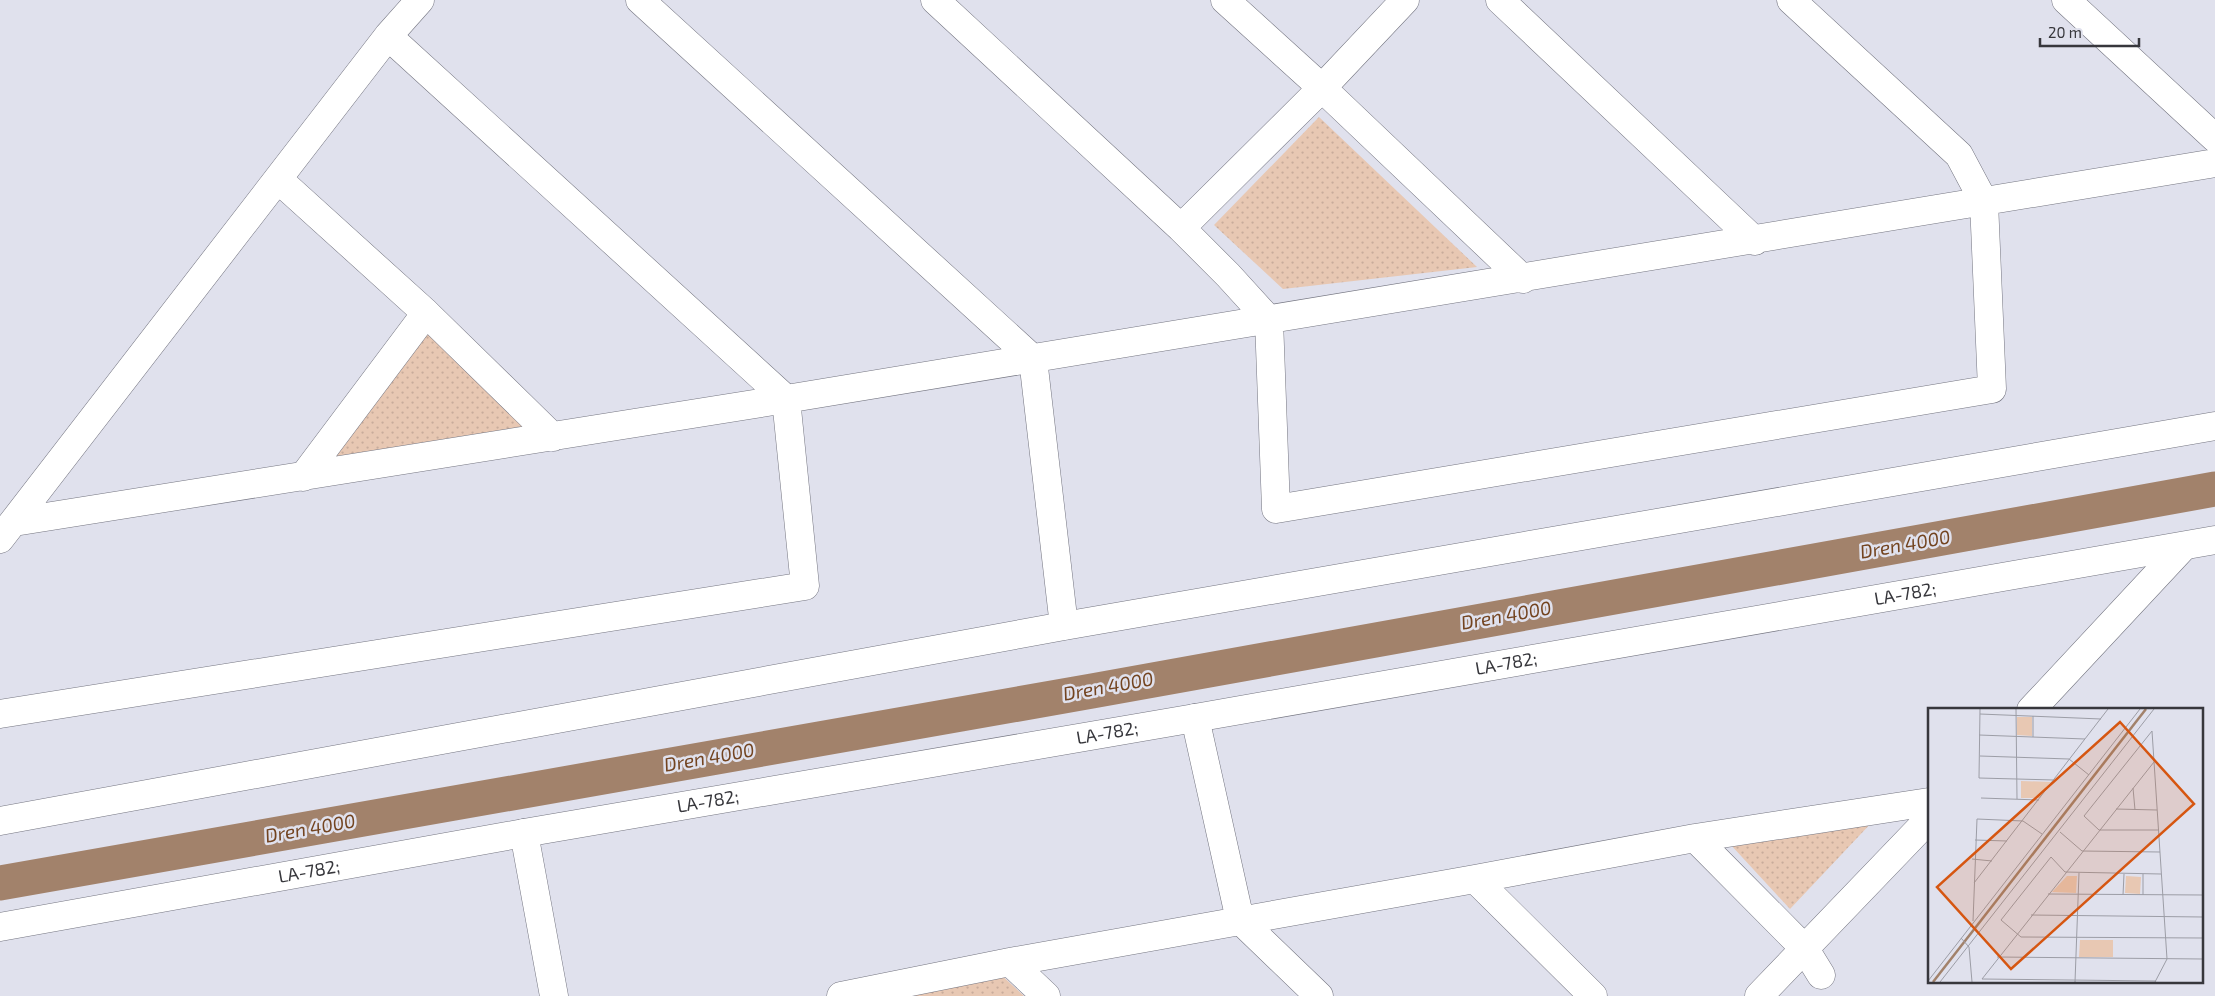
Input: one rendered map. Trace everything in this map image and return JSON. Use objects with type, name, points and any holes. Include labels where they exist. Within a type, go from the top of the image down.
[{"type":"street","points":[[7,530],[279,180],[388,36],[420,0]]},
{"type":"street","points":[[640,0],[1033,359],[1064,626]]},
{"type":"street","points":[[935,0],[1181,228],[1269,320],[1276,509],[1992,389],[1984,202],[1959,155],[1791,0]]},
{"type":"street","points":[[1225,0],[1322,88],[1523,279]]},
{"type":"street","points":[[1181,228],[1322,88],[1405,0]]},
{"type":"street","points":[[1500,0],[1755,241]]},
{"type":"street","points":[[2066,0],[2215,138]]},
{"type":"street","points":[[0,714],[806,586],[786,399],[388,36]]},
{"type":"street","points":[[7,530],[304,477],[1755,241],[2215,163]]},
{"type":"street","points":[[279,180],[426,313],[553,437]]},
{"type":"street","points":[[304,477],[426,313]]},
{"type":"street","points":[[0,821],[1064,626],[2215,426]]},
{"type":"street","name":"LA-782;","points":[[0,928],[524,832],[1195,718],[2215,540]]},
{"type":"street","points":[[2033,708],[2183,547]]},
{"type":"street","points":[[1195,718],[1240,920],[1319,996]]},
{"type":"street","points":[[840,996],[1010,962],[1475,880],[1695,838],[1928,802]]},
{"type":"street","points":[[1759,996],[1928,820]]},
{"type":"street","points":[[524,832],[554,996]]},
{"type":"street","points":[[1695,838],[1804,949],[1821,975]]},
{"type":"street","points":[[1475,880],[1593,996]]},
{"type":"street","points":[[1010,962],[1046,996]]},
{"type":"shaded area","points":[[1319,117],[1477,267],[1283,289],[1214,225]]},
{"type":"shaded area","points":[[427,328],[529,427],[334,459]]},
{"type":"shaded area","points":[[1875,819],[1790,909],[1730,844]]},
{"type":"shaded area","points":[[996,970],[1024,996],[888,996]]},
{"type":"waterway","name":"Dren 4000","points":[[0,883],[1092,691],[2215,489]]}]
